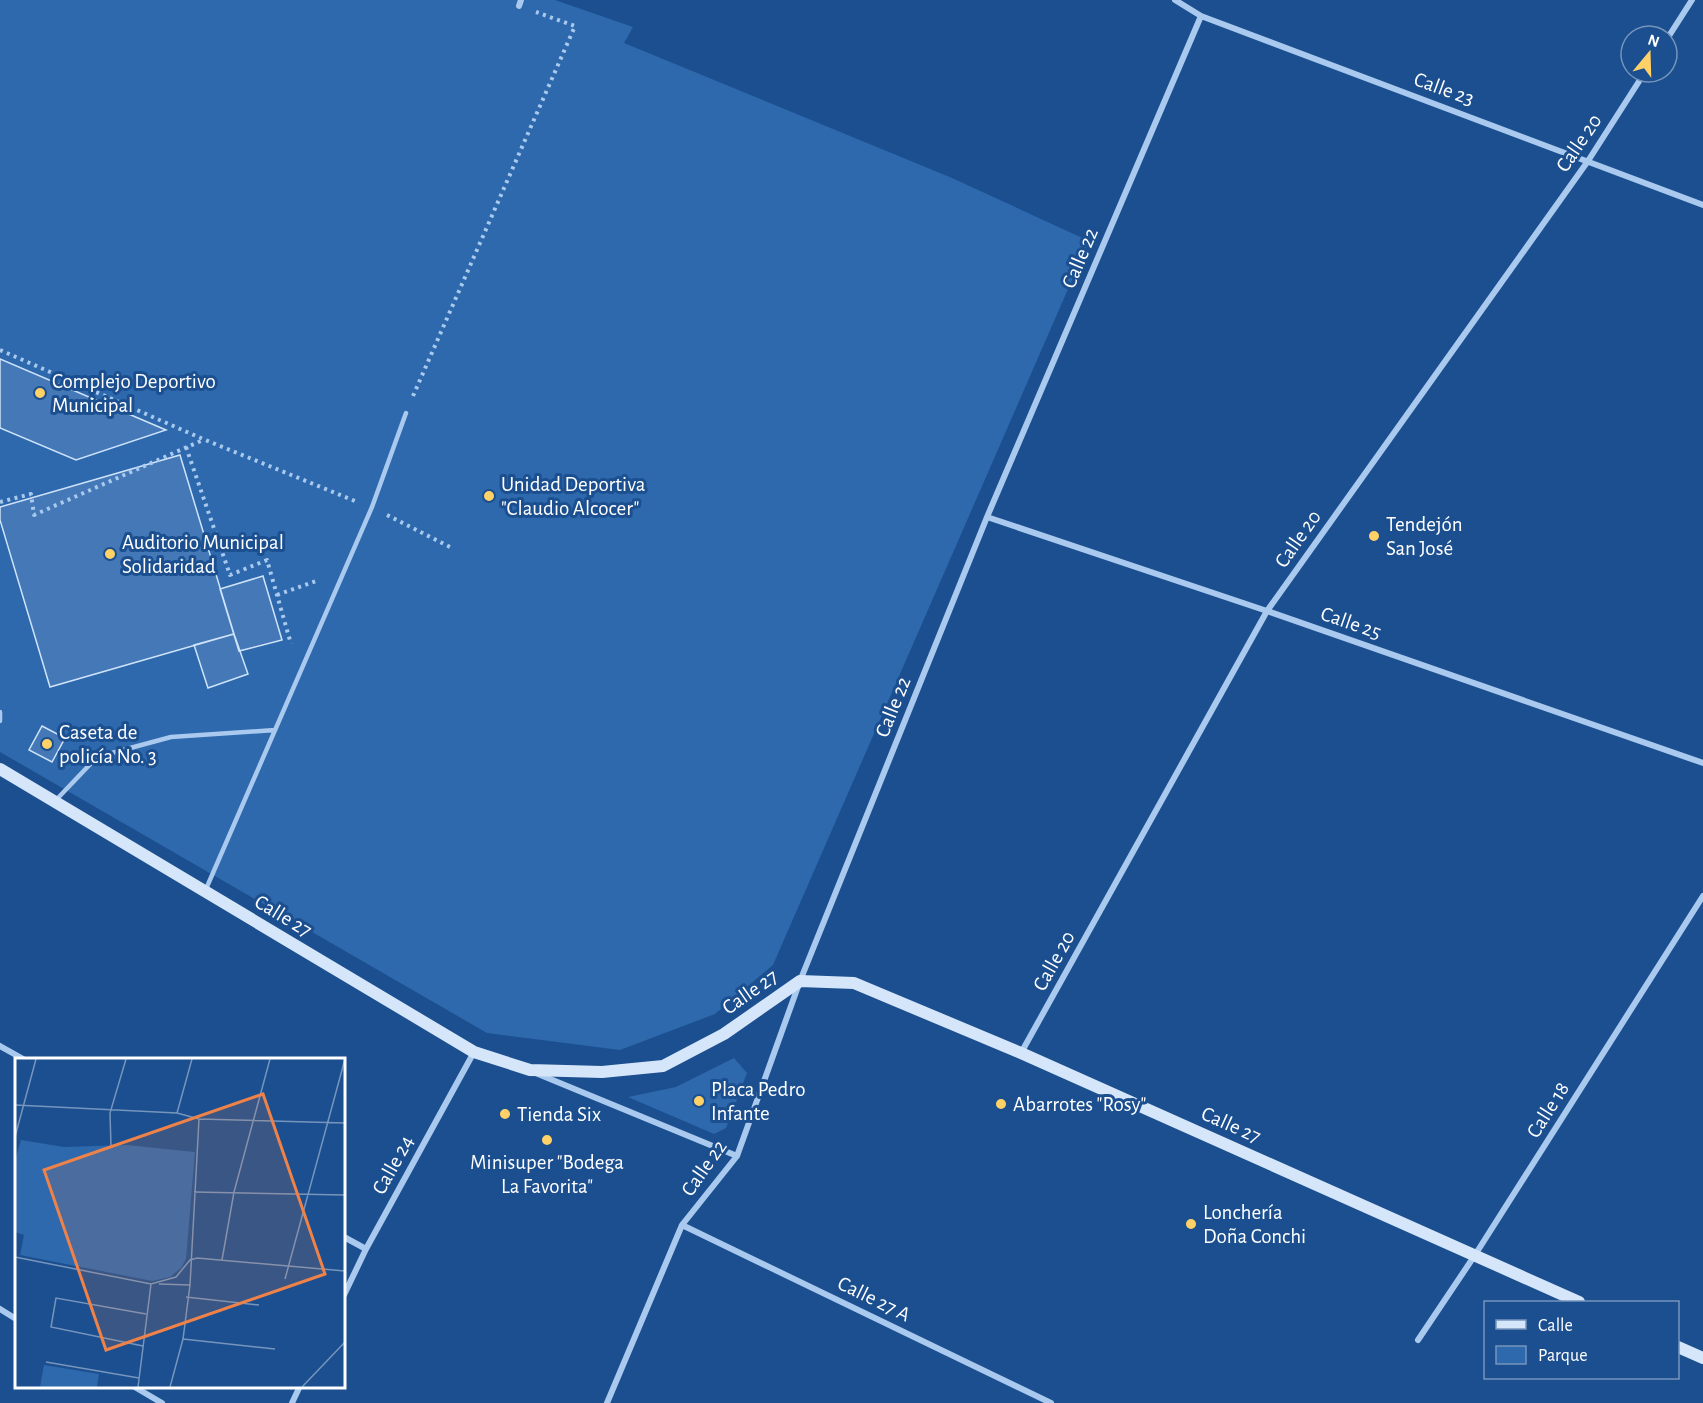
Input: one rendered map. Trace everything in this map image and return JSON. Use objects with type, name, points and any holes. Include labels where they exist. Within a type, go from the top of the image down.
[{"type":"main road","name":"Calle 27","points":[[0,769],[474,1052],[530,1070],[602,1072],[663,1066],[724,1034],[800,981],[854,983],[1021,1053],[1577,1301]]},
{"type":"main road","points":[[1679,1348],[1703,1358]]},
{"type":"street","name":"Calle 23","points":[[1175,0],[1201,16],[1703,205]]},
{"type":"street","points":[[1677,24],[1692,0]]},
{"type":"street","name":"Calle 22","points":[[608,1403],[682,1225],[737,1156],[800,981],[987,517],[1201,16]]},
{"type":"street","name":"Calle 20","points":[[1021,1053],[1267,611],[1588,161],[1637,84]]},
{"type":"street","name":"Calle 25","points":[[987,517],[1267,611],[1703,763]]},
{"type":"street","name":"Calle 18","points":[[1418,1340],[1475,1255],[1703,896]]},
{"type":"street","points":[[0,1046],[23,1058]]},
{"type":"street","name":"Calle 24","points":[[345,1293],[366,1249],[474,1052]]},
{"type":"street","points":[[530,1070],[737,1156]]},
{"type":"street","name":"Calle 27 A","points":[[682,1225],[1051,1403]]},
{"type":"street","points":[[345,1237],[366,1249]]},
{"type":"street","points":[[0,1309],[15,1318]]},
{"type":"street","points":[[136,1388],[162,1403]]},
{"type":"street","points":[[292,1403],[299,1388]]},
{"type":"lane","points":[[205,891],[372,507],[406,413]]},
{"type":"lane","points":[[0,712],[0,721]]},
{"type":"lane","points":[[55,801],[97,757],[171,738],[275,730]]},
{"type":"path","points":[[406,413],[575,26],[520,3]]},
{"type":"path","points":[[0,350],[203,440],[372,507],[450,547]]},
{"type":"path","points":[[0,502],[31,494],[34,515],[203,440]]},
{"type":"path","points":[[186,447],[230,575],[267,560],[300,672]]},
{"type":"path","points":[[277,595],[344,572]]},
{"type":"green space","name":"Unidad Deportiva \"Claudio Alcocer\"","points":[[0,0],[555,0],[633,27],[624,43],[952,178],[1089,241],[773,965],[715,1014],[620,1050],[487,1033],[0,752]]},
{"type":"green space","points":[[734,1058],[747,1073],[726,1128],[714,1134],[628,1097],[676,1087]]},
{"type":"building","name":"Complejo Deportivo Municipal","points":[[0,359],[166,430],[76,460],[0,428]]},
{"type":"building","name":"Auditorio Municipal Solidaridad","points":[[180,455],[234,634],[50,687],[0,520],[0,507]]},
{"type":"building","points":[[263,576],[282,640],[239,651],[220,589]]},
{"type":"building","points":[[234,634],[248,674],[208,688],[194,645]]},
{"type":"building","name":"Caseta de policía No. 3","points":[[42,726],[65,738],[52,762],[29,750]]},
{"type":"place","name":"Complejo Deportivo Municipal","points":[[40,393]]},
{"type":"place","name":"Unidad Deportiva \"Claudio Alcocer\"","points":[[489,496]]},
{"type":"place","name":"Tendejón San José","points":[[1374,536]]},
{"type":"place","name":"Auditorio Municipal Solidaridad","points":[[110,554]]},
{"type":"place","name":"Caseta de policía No. 3","points":[[47,744]]},
{"type":"place","name":"Placa Pedro Infante","points":[[699,1101]]},
{"type":"place","name":"Abarrotes \"Rosy\"","points":[[1001,1104]]},
{"type":"place","name":"Tienda Six","points":[[505,1114]]},
{"type":"place","name":"Minisuper \"Bodega La Favorita\"","points":[[547,1140]]},
{"type":"place","name":"Lonchería Doña Conchi","points":[[1191,1224]]}]
